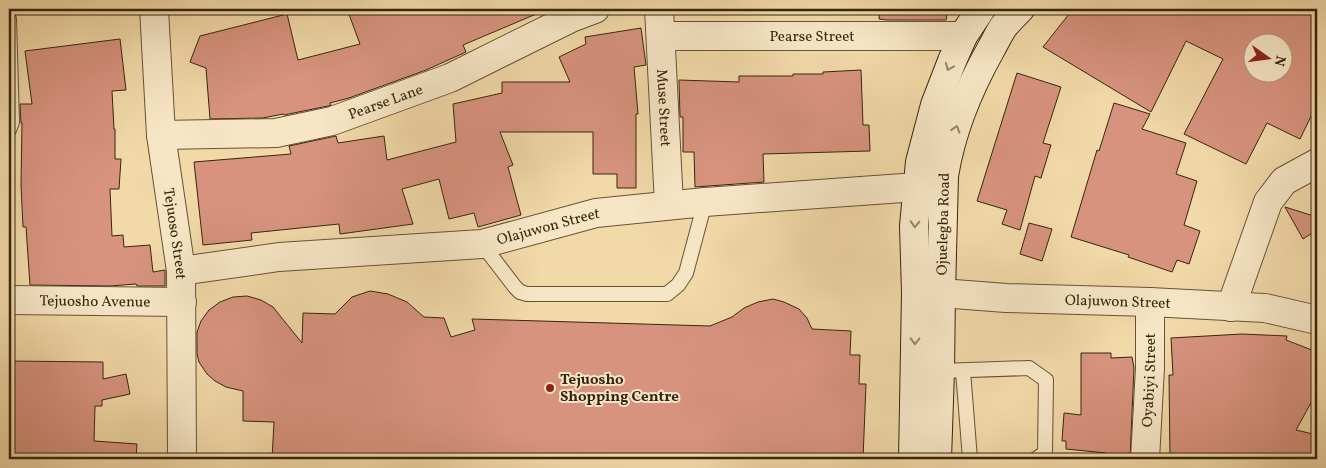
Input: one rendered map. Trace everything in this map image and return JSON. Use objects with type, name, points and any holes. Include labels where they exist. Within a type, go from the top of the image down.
[{"type":"street","name":"Tejuoso Street","points":[[154,9],[161,135],[181,271],[182,459]]},
{"type":"street","name":"Pearse Lane","points":[[161,135],[276,133],[332,121],[450,78],[571,18],[595,9]]},
{"type":"street","name":"Muse Street","points":[[659,9],[669,206]]},
{"type":"street","name":"Ojuelegba Road","points":[[922,451],[952,371],[928,293],[914,226],[920,162],[934,105],[963,36],[981,9]]},
{"type":"street","name":"Ojuelegba Road","points":[[922,451],[928,293],[946,166],[971,86],[1004,26],[1020,9]]},
{"type":"street","name":"Pearse Street","points":[[661,36],[963,36]]},
{"type":"street","points":[[1231,307],[1268,202],[1284,181],[1317,163]]},
{"type":"street","name":"Olajuwon Street","points":[[181,271],[279,257],[482,244],[596,213],[705,202],[917,187]]},
{"type":"street","name":"Olajuwon Street","points":[[928,293],[1006,298],[1150,302],[1265,308],[1317,320]]},
{"type":"street","name":"Tejuosho Avenue","points":[[9,300],[182,302]]},
{"type":"street","name":"Oyabiyi Street","points":[[1145,459],[1150,368],[1150,302]]},
{"type":"street","points":[[922,451],[944,452],[945,459]]},
{"type":"lane","points":[[9,19],[12,122],[9,130]]},
{"type":"lane","points":[[482,244],[515,287],[520,292],[527,294],[667,294],[678,285],[686,273],[705,202]]},
{"type":"lane","points":[[970,459],[952,371],[1029,368],[1046,380],[1046,453],[1036,459]]},
{"type":"building","points":[[347,9],[548,9],[463,45],[466,52],[426,70],[330,103],[331,105],[328,106],[263,118],[210,119],[206,68],[190,62],[200,36],[287,14],[298,60],[360,44]]},
{"type":"building","points":[[880,9],[948,9],[946,20],[887,20],[879,19]]},
{"type":"building","points":[[1073,9],[1317,9],[1317,104],[1300,139],[1267,123],[1246,164],[1184,134],[1223,59],[1186,41],[1151,112],[1043,47]]},
{"type":"building","points":[[641,28],[646,65],[634,67],[638,114],[636,114],[636,188],[617,188],[617,174],[593,174],[593,132],[500,132],[513,165],[508,167],[521,215],[478,227],[474,213],[449,219],[439,179],[402,189],[413,224],[340,234],[339,224],[251,233],[252,240],[203,245],[194,162],[291,154],[289,146],[336,136],[338,143],[384,136],[387,160],[456,142],[453,104],[502,93],[502,82],[570,82],[559,57],[586,44],[585,37]]},
{"type":"building","points":[[120,39],[126,90],[112,91],[115,159],[121,159],[119,189],[110,189],[112,236],[123,235],[124,247],[150,245],[153,272],[165,270],[165,286],[137,286],[136,284],[110,286],[30,285],[26,227],[23,227],[21,185],[22,123],[20,104],[32,104],[25,51]]},
{"type":"building","points":[[861,70],[863,125],[869,125],[870,151],[763,154],[764,182],[695,187],[694,152],[683,152],[683,117],[680,117],[679,80],[739,82],[739,76],[793,76],[793,74],[823,74],[823,72]]},
{"type":"building","points":[[1017,73],[1061,87],[1043,143],[1051,145],[1041,178],[1035,176],[1020,230],[1002,224],[1007,210],[977,201]]},
{"type":"building","points":[[1114,103],[1150,114],[1142,129],[1186,143],[1176,174],[1197,181],[1184,225],[1200,231],[1189,264],[1177,260],[1172,272],[1128,257],[1129,255],[1071,237],[1097,150],[1099,151]]},
{"type":"building","points":[[1285,207],[1317,217],[1317,230],[1303,239]]},
{"type":"building","points":[[1029,223],[1052,229],[1042,261],[1020,254]]},
{"type":"building","name":"Tejuosho Shopping Centre","points":[[370,291],[388,294],[407,302],[424,317],[444,318],[451,337],[475,330],[472,319],[710,326],[732,317],[744,308],[758,302],[773,299],[784,302],[799,309],[807,318],[812,329],[851,331],[850,355],[860,355],[859,384],[866,384],[863,459],[272,459],[274,422],[243,421],[243,391],[226,387],[215,381],[207,374],[199,362],[197,332],[201,321],[209,310],[220,302],[233,297],[247,296],[261,300],[273,307],[302,343],[303,313],[335,314],[352,297]]},
{"type":"building","points":[[1242,334],[1287,336],[1286,340],[1317,352],[1317,392],[1296,430],[1317,435],[1317,459],[1238,458],[1238,456],[1170,457],[1169,375],[1173,375],[1171,338]]},
{"type":"building","points":[[1081,353],[1111,353],[1111,358],[1132,357],[1134,368],[1130,459],[1106,459],[1106,453],[1066,449],[1066,441],[1062,441],[1064,413],[1081,415]]},
{"type":"building","points":[[9,361],[103,362],[103,379],[126,374],[130,394],[102,400],[102,406],[95,406],[94,441],[137,444],[136,459],[9,459]]},
{"type":"place","name":"Tejuosho Shopping Centre","points":[[550,388]]}]
